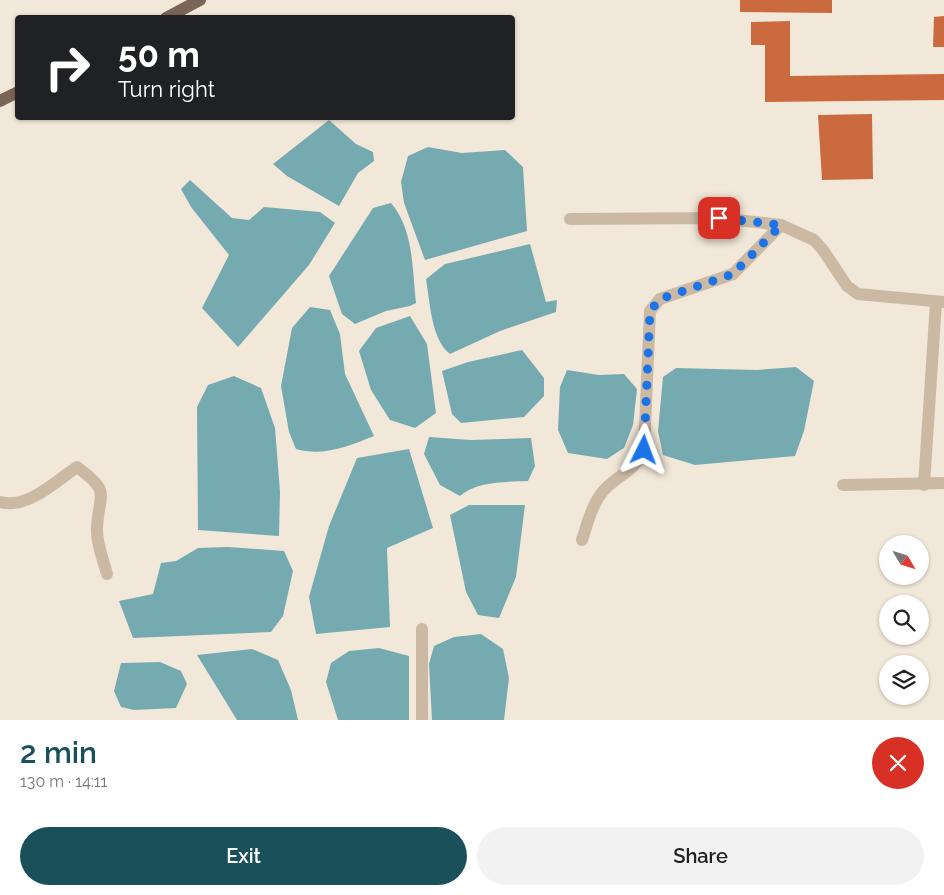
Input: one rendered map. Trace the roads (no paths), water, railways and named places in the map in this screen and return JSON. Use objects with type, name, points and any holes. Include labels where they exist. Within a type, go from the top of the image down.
[{"type":"main road","points":[[172,15],[200,0]]},
{"type":"main road","points":[[0,101],[15,94]]},
{"type":"street","points":[[570,220],[719,218],[781,225],[814,240],[824,250],[847,286],[858,294],[940,302],[924,484]]},
{"type":"street","points":[[582,540],[595,503],[606,488],[638,464],[644,450],[650,311],[654,304],[660,299],[733,274],[781,225]]},
{"type":"street","points":[[0,502],[14,503],[28,500],[77,468],[98,484],[103,494],[97,536],[106,574]]},
{"type":"street","points":[[843,485],[944,483]]},
{"type":"street","points":[[422,629],[422,720]]},
{"type":"water","points":[[329,120],[356,144],[373,152],[374,161],[358,173],[339,206],[287,176],[273,164]]},
{"type":"water","points":[[428,147],[462,153],[505,150],[523,167],[527,231],[425,260],[404,203],[401,182],[408,156]]},
{"type":"water","points":[[190,180],[232,218],[249,220],[264,207],[320,212],[335,223],[309,265],[238,347],[202,308],[229,255],[191,207],[181,189]]},
{"type":"water","points":[[391,203],[399,214],[408,237],[416,303],[386,311],[355,324],[342,314],[329,276],[373,208]]},
{"type":"water","points":[[530,244],[546,302],[557,300],[556,312],[500,331],[450,354],[435,330],[426,279],[445,264]]},
{"type":"water","points":[[310,307],[330,310],[340,334],[345,374],[374,436],[345,447],[316,452],[296,449],[289,432],[281,386],[292,328]]},
{"type":"water","points":[[410,316],[427,344],[436,413],[415,428],[390,420],[371,390],[359,351],[376,328]]},
{"type":"water","points":[[522,350],[544,378],[544,396],[524,417],[461,423],[452,414],[442,371],[468,362]]},
{"type":"water","points":[[796,367],[814,381],[804,431],[795,456],[695,465],[663,455],[658,431],[663,377],[676,368],[757,370]]},
{"type":"water","points":[[567,370],[599,375],[624,374],[637,389],[633,425],[624,448],[607,459],[568,453],[558,430],[560,387]]},
{"type":"water","points":[[234,376],[261,388],[275,428],[280,492],[279,536],[198,530],[197,407],[208,385]]},
{"type":"water","points":[[429,437],[471,440],[531,438],[535,466],[528,481],[483,485],[475,487],[460,496],[440,485],[424,454]]},
{"type":"water","points":[[409,449],[433,528],[387,548],[390,627],[316,634],[309,597],[329,526],[357,458]]},
{"type":"water","points":[[469,505],[525,505],[516,577],[499,618],[478,615],[466,592],[450,515]]},
{"type":"water","points":[[228,547],[284,551],[293,571],[283,616],[271,632],[133,638],[119,601],[153,594],[161,563],[176,561],[198,548]]},
{"type":"water","points":[[481,634],[503,649],[509,678],[504,720],[432,720],[429,664],[434,646],[454,637]]},
{"type":"water","points":[[379,648],[409,656],[409,720],[338,720],[326,682],[331,663],[349,651]]},
{"type":"water","points":[[252,649],[278,660],[291,690],[298,720],[237,720],[197,655]]},
{"type":"water","points":[[160,662],[181,671],[187,684],[176,708],[134,710],[121,707],[114,691],[121,663]]}]
